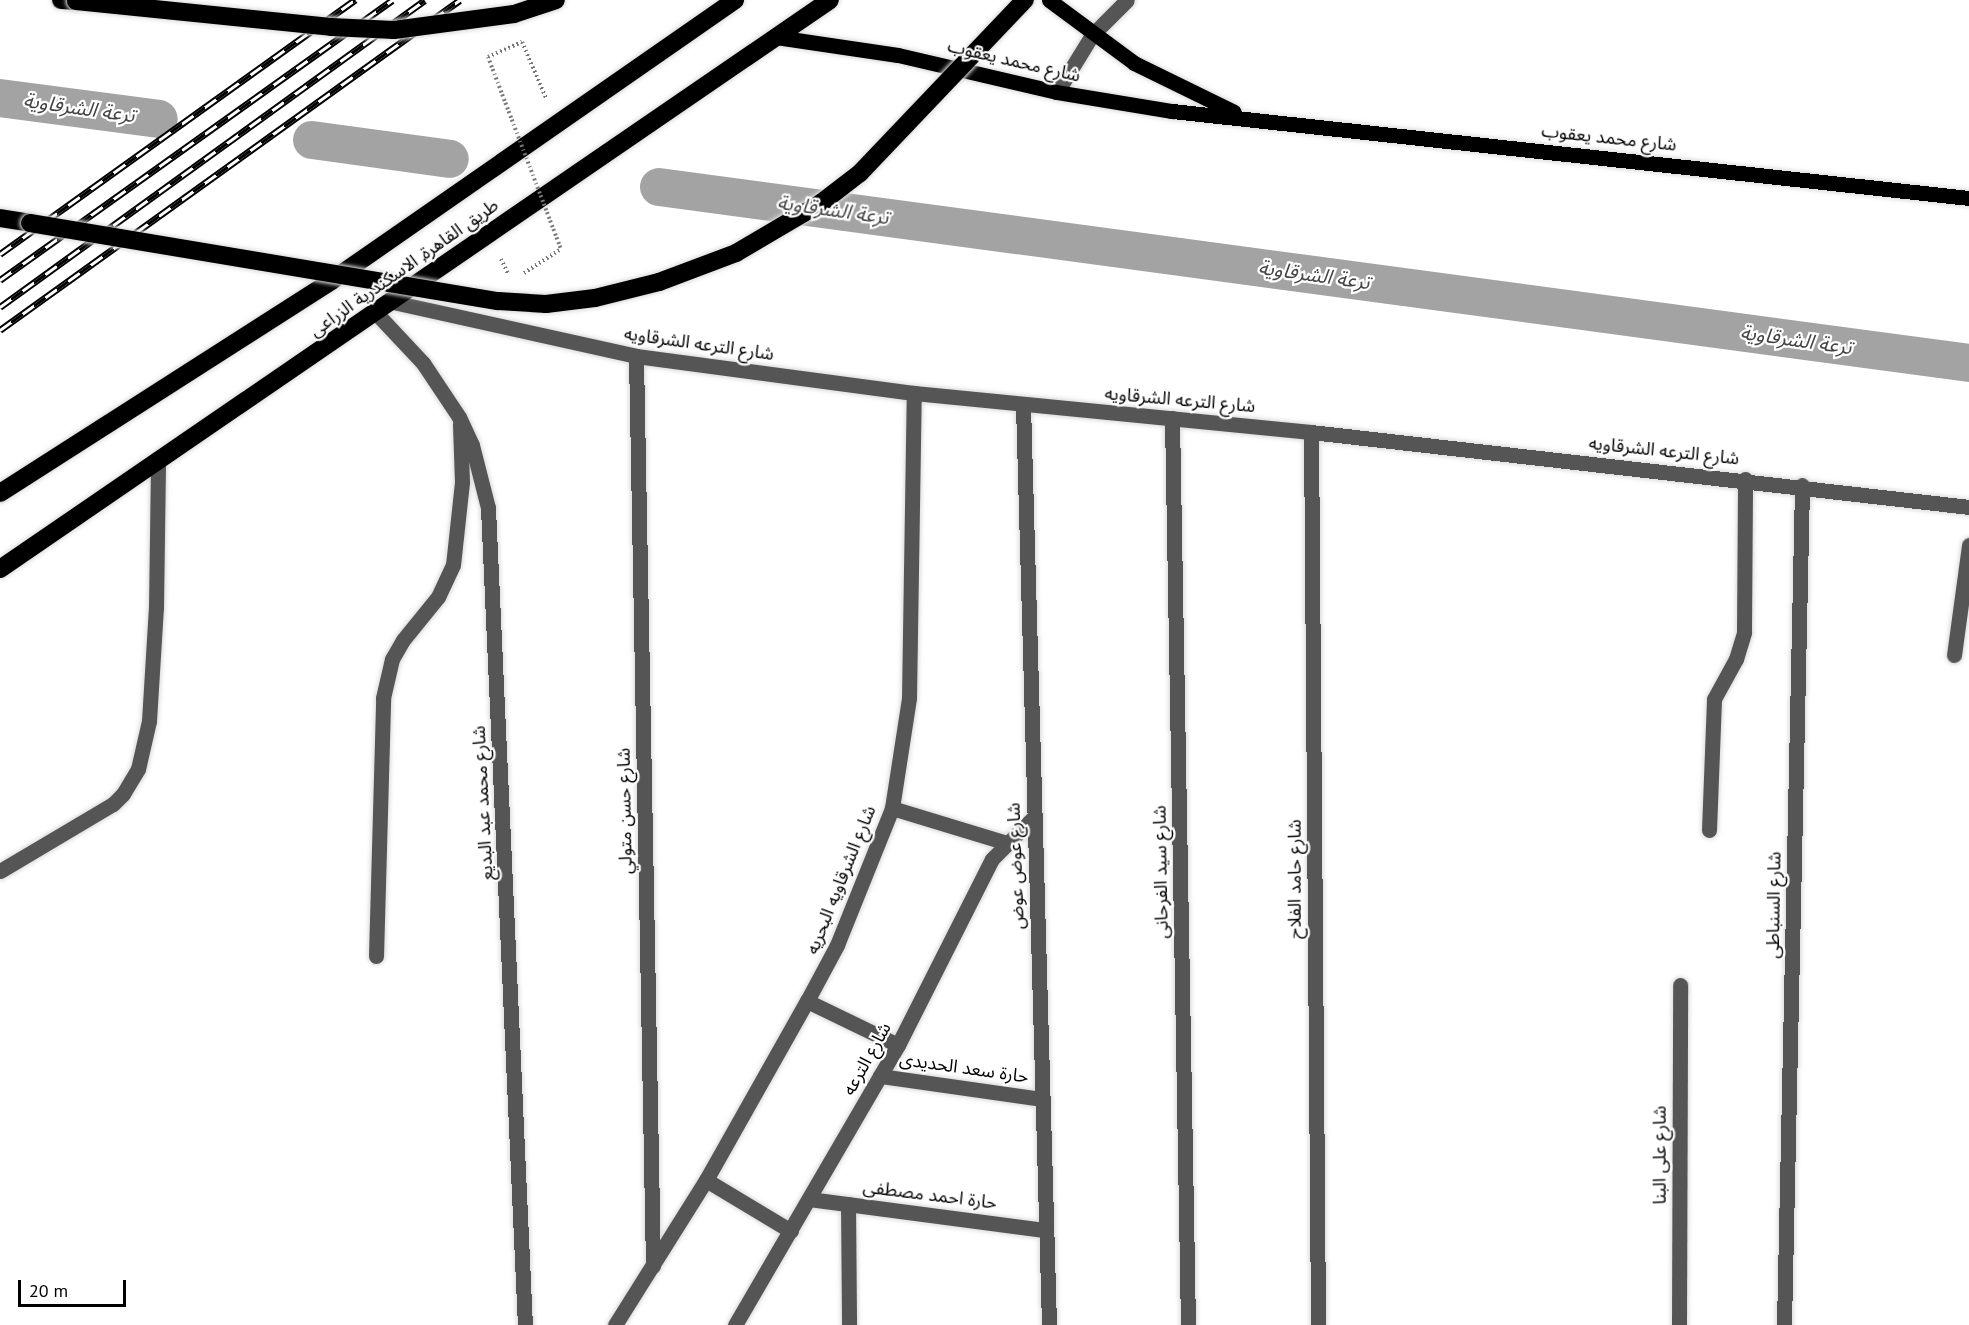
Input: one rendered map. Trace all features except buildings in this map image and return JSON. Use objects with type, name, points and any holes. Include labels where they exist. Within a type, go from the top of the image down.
[{"type":"highway","points":[[60,0],[331,27],[394,30],[514,14],[556,0]]},
{"type":"highway","name":"طريق القاهرة, الاسكندرية الزراعى","points":[[0,493],[331,281],[735,0]]},
{"type":"highway","name":"طريق القاهرة, الاسكندرية الزراعى","points":[[0,569],[377,314],[830,0]]},
{"type":"highway","points":[[0,218],[498,301],[546,304],[595,298],[659,282],[736,253],[821,203],[860,173],[1025,0]]},
{"type":"main road","name":"شارع محمد يعقوب","points":[[1049,0],[1092,35],[1179,87],[1245,117]]},
{"type":"main road","name":"شارع محمد يعقوب","points":[[776,37],[898,55],[1057,92],[1172,111],[1245,117],[1969,198]]},
{"type":"street","points":[[1057,92],[1092,35],[1127,0]]},
{"type":"street","name":"شارع الترعه الشرقاويه","points":[[393,302],[636,356],[914,393],[1311,432],[1745,479],[1969,507]]},
{"type":"street","name":"شارع محمد عبد البديع","points":[[377,314],[423,363],[459,417],[472,445],[488,508],[525,1325]]},
{"type":"street","name":"شارع حسن متولي","points":[[636,356],[654,1266]]},
{"type":"street","name":"شارع الشرقاويه البحريه","points":[[615,1325],[706,1180],[807,1001],[837,945],[892,808],[909,698],[914,393]]},
{"type":"street","name":"شارع عوض عوض","points":[[1023,405],[1049,1325]]},
{"type":"street","points":[[376,956],[383,698],[392,659],[403,640],[438,597],[453,565],[462,482],[459,417]]},
{"type":"street","name":"شارع سيد الفرحانى","points":[[1172,418],[1188,1325]]},
{"type":"street","name":"شارع حامد الفلاح","points":[[1311,432],[1318,1325]]},
{"type":"street","points":[[0,871],[113,804],[123,794],[138,769],[149,710],[156,608],[158,462]]},
{"type":"street","points":[[1709,830],[1714,699],[1736,659],[1743,632],[1745,479]]},
{"type":"street","name":"شارع السنباطى","points":[[1784,1325],[1802,486]]},
{"type":"street","points":[[1954,655],[1969,545]]},
{"type":"street","points":[[892,808],[1007,843]]},
{"type":"street","name":"شارع الترعه","points":[[735,1325],[898,1045],[983,876],[1007,843],[1034,817]]},
{"type":"street","name":"شارع على البنا","points":[[1679,1325],[1680,985]]},
{"type":"street","points":[[807,1001],[898,1045]]},
{"type":"street","name":"حارة سعد الحديدى","points":[[880,1076],[1042,1099]]},
{"type":"street","points":[[706,1180],[791,1231]]},
{"type":"street","name":"حارة احمد مصطفى","points":[[809,1199],[1046,1230]]},
{"type":"street","points":[[848,1204],[849,1325]]},
{"type":"path","points":[[522,275],[561,249],[488,57],[522,42],[558,123]]},
{"type":"waterway","name":"ترعة الشرقاوية","points":[[0,98],[159,119]]},
{"type":"waterway","name":"ترعة الشرقاوية","points":[[312,140],[450,159]]},
{"type":"waterway","name":"ترعة الشرقاوية","points":[[659,187],[1969,363]]},
{"type":"railway","points":[[0,254],[355,0]]},
{"type":"railway","points":[[0,280],[392,0]]},
{"type":"railway","points":[[0,307],[425,0]]},
{"type":"railway","points":[[0,330],[460,0]]}]
